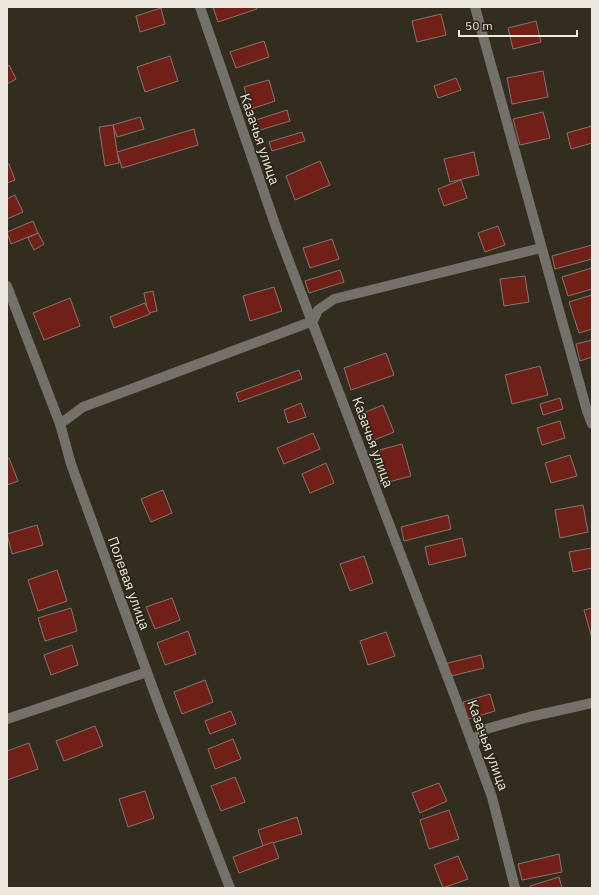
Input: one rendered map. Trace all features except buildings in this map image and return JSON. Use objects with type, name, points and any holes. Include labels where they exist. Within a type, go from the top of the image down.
[{"type":"street","name":"Казачья улица","points":[[200,7],[277,230],[492,797],[515,888]]},
{"type":"street","points":[[475,7],[541,248],[592,424]]},
{"type":"street","points":[[60,424],[83,407],[312,321],[318,310],[334,300],[541,248]]},
{"type":"street","name":"Полевая улица","points":[[7,286],[60,424],[71,464],[147,672],[230,888]]},
{"type":"street","points":[[7,718],[147,672]]},
{"type":"street","points":[[473,746],[478,736],[486,729],[536,715],[592,703]]}]
